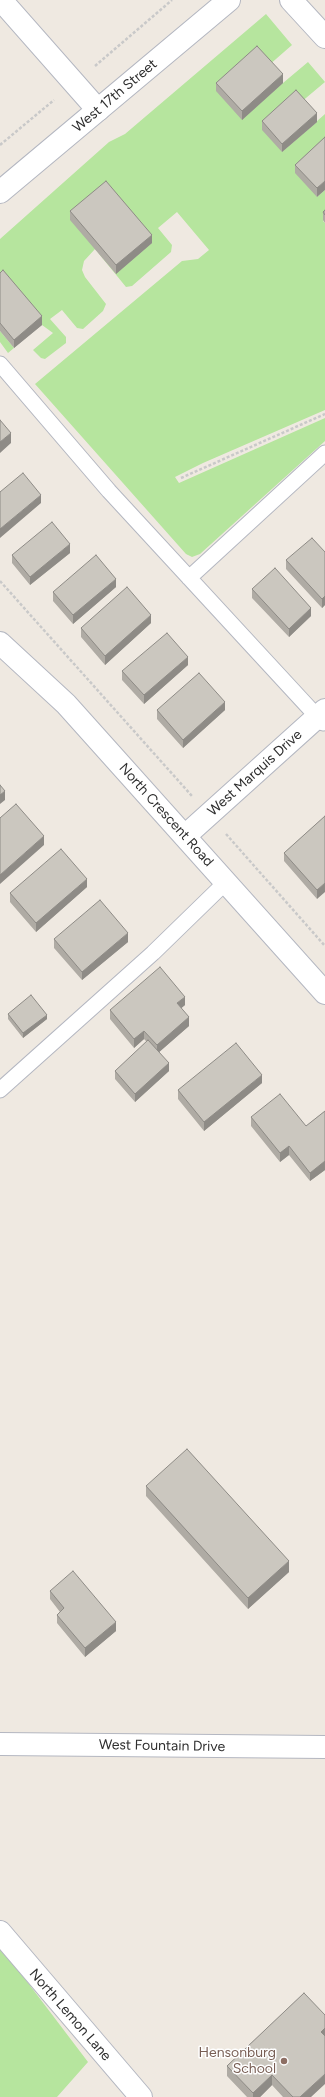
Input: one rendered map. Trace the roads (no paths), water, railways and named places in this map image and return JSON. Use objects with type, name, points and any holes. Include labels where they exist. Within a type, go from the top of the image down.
[{"type":"street","points":[[1,0],[98,110]]},
{"type":"street","name":"West 17th Street","points":[[0,192],[229,0]]},
{"type":"street","points":[[292,0],[325,37]]},
{"type":"street","name":"North Crescent Road","points":[[0,643],[66,704],[186,836],[325,993]]},
{"type":"street","name":"West Marquis Drive","points":[[186,836],[323,717]]},
{"type":"street","name":"West Fountain Drive","points":[[0,1744],[325,1747]]},
{"type":"street","name":"North Lemon Lane","points":[[0,1932],[141,2097]]},
{"type":"lane","points":[[0,364],[109,491],[188,578],[323,717]]},
{"type":"lane","points":[[188,578],[325,453]]},
{"type":"lane","points":[[0,1090],[153,953],[226,882]]},
{"type":"place","name":"Hensonburg School","points":[[284,2061]]}]
